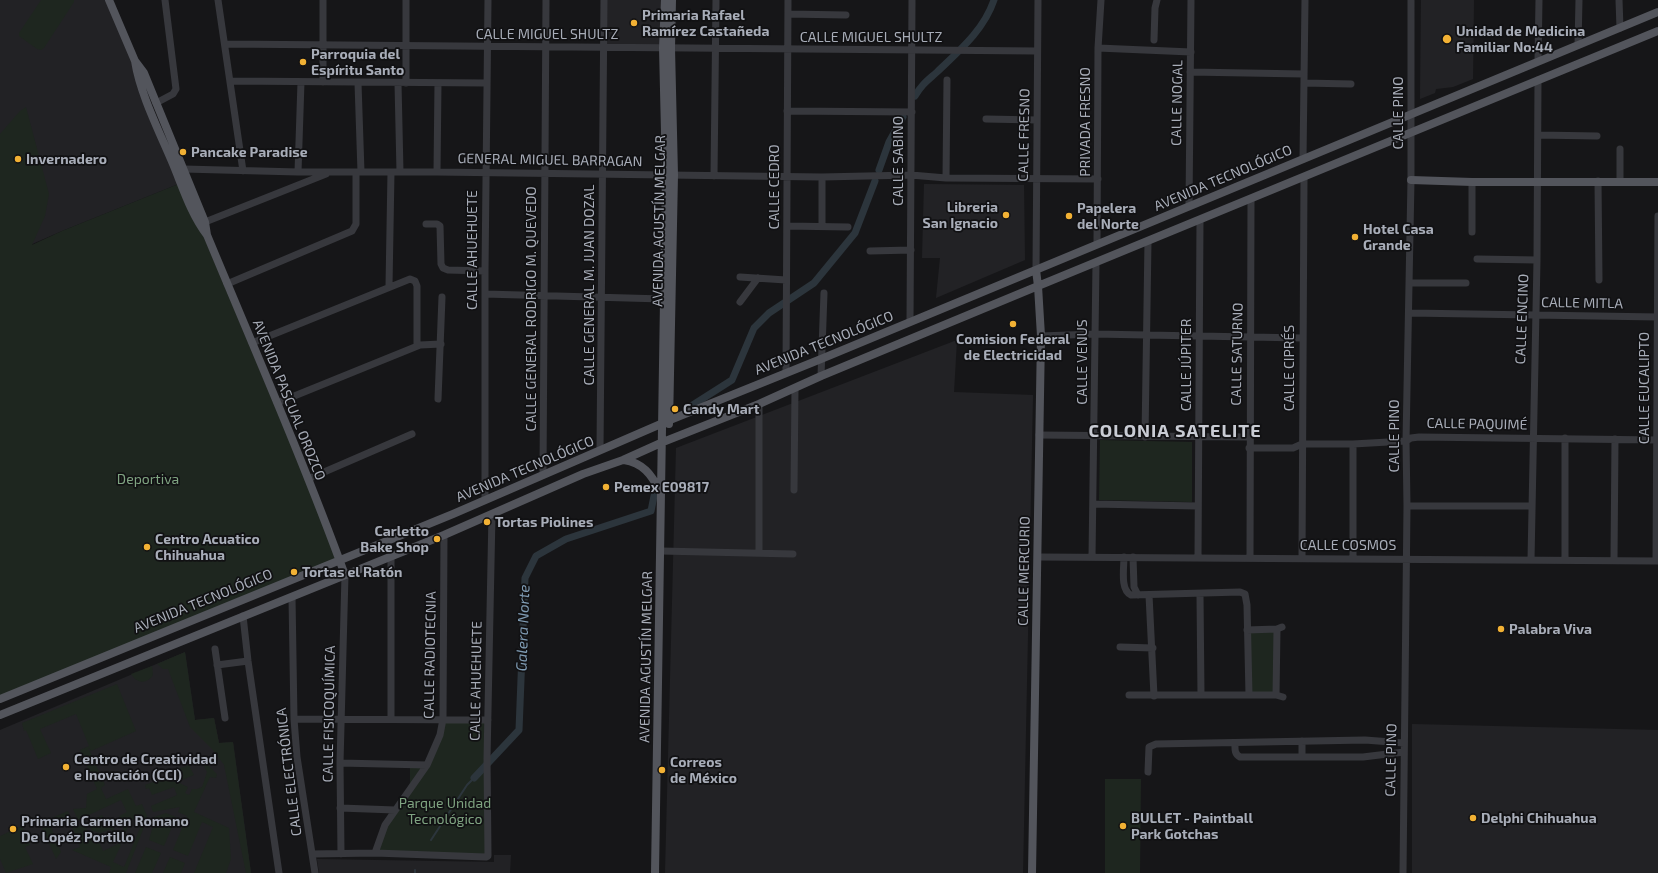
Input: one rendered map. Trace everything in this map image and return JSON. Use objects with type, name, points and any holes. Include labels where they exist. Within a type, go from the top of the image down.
[{"type":"main road","name":"AVENIDA PASCUAL OROZCO","points":[[110,0],[135,61],[137,75],[148,103],[207,235],[308,479],[345,575]]},
{"type":"main road","name":"AVENIDA AGUSTÍN MELGAR","points":[[655,873],[661,551],[660,492],[663,442],[670,404],[670,175],[665,0]]},
{"type":"main road","name":"AVENIDA AGUSTÍN MELGAR","points":[[667,48],[672,0]]},
{"type":"main road","name":"AVENIDA TECNOLÓGICO","points":[[0,699],[484,500],[666,422],[786,374],[1658,12]]},
{"type":"main road","name":"AVENIDA TECNOLÓGICO","points":[[0,715],[391,557],[583,474],[623,460],[663,442],[759,404],[821,376],[1658,31]]},
{"type":"main road","name":"AVENIDA PASCUAL OROZCO","points":[[135,61],[144,73],[184,170],[202,224]]},
{"type":"main road","name":"AVENIDA AGUSTÍN MELGAR","points":[[666,422],[663,298],[670,175]]},
{"type":"main road","points":[[1411,180],[1472,182],[1658,182]]},
{"type":"main road","name":"CALLE MERCURIO","points":[[1032,873],[1041,336],[1036,270]]},
{"type":"main road","points":[[670,404],[680,412],[686,414]]},
{"type":"main road","points":[[623,460],[632,462],[646,469],[660,492]]},
{"type":"street","points":[[156,103],[174,94],[176,89],[165,0]]},
{"type":"street","points":[[218,0],[243,171]]},
{"type":"street","points":[[323,0],[323,82]]},
{"type":"street","points":[[400,172],[402,83],[406,46],[406,0]]},
{"type":"street","name":"CALLE AHUEHUETE","points":[[484,500],[488,0]]},
{"type":"street","name":"CALLE GENERAL RODRIGO M. QUEVEDO","points":[[543,474],[546,0]]},
{"type":"street","name":"CALLE GENERAL M. JUAN DOZAL","points":[[600,450],[602,174],[605,47],[604,0]]},
{"type":"street","points":[[714,176],[716,0]]},
{"type":"street","name":"CALLE CEDRO","points":[[786,374],[788,0]]},
{"type":"street","name":"CALLE SABINO","points":[[910,322],[912,0]]},
{"type":"street","name":"CALLE FRESNO","points":[[1036,270],[1038,0]]},
{"type":"street","name":"PRIVADA FRESNO","points":[[1097,244],[1098,48],[1100,0]]},
{"type":"street","points":[[1154,40],[1155,8],[1157,0]]},
{"type":"street","name":"CALLE NOGAL","points":[[1189,206],[1191,0]]},
{"type":"street","points":[[1303,159],[1305,0]]},
{"type":"street","name":"CALLE PINO","points":[[1403,873],[1407,558],[1406,441],[1410,313],[1411,0]]},
{"type":"street","points":[[1538,0],[1538,61]]},
{"type":"street","points":[[1578,0],[1578,45]]},
{"type":"street","points":[[1620,0],[1620,28]]},
{"type":"street","points":[[788,14],[846,15]]},
{"type":"street","name":"CALLE MIGUEL SHULTZ","points":[[225,44],[1037,51]]},
{"type":"street","points":[[1098,48],[1191,52]]},
{"type":"street","points":[[1190,72],[1304,74]]},
{"type":"street","points":[[946,178],[947,80]]},
{"type":"street","name":"CALLE ENCINO","points":[[1531,560],[1537,260],[1538,80]]},
{"type":"street","points":[[230,81],[438,84],[487,83]]},
{"type":"street","points":[[298,172],[301,82]]},
{"type":"street","points":[[227,284],[352,231],[356,224],[358,172],[358,83]]},
{"type":"street","points":[[1304,83],[1351,84]]},
{"type":"street","points":[[437,172],[438,84]]},
{"type":"street","points":[[787,111],[912,112]]},
{"type":"street","points":[[986,119],[1037,120]]},
{"type":"street","points":[[1538,135],[1597,136]]},
{"type":"street","points":[[1620,149],[1620,182]]},
{"type":"street","name":"GENERAL MIGUEL BARRAGAN","points":[[184,170],[330,173],[437,172],[822,177],[911,175],[946,178],[1098,179]]},
{"type":"street","points":[[389,286],[391,172]]},
{"type":"street","points":[[202,224],[330,173]]},
{"type":"street","points":[[822,177],[822,226]]},
{"type":"street","name":"CALLE CIPRÉS","points":[[1302,558],[1304,178]]},
{"type":"street","points":[[1598,181],[1599,280]]},
{"type":"street","points":[[1472,182],[1472,232]]},
{"type":"street","name":"CALLE SATURNO","points":[[1250,557],[1249,437],[1252,199]]},
{"type":"street","name":"CALLE EUCALIPTO","points":[[1657,561],[1658,216]]},
{"type":"street","name":"CALLE JÚPITER","points":[[1198,557],[1200,220]]},
{"type":"street","points":[[426,224],[437,224],[440,226],[441,264],[443,268],[448,270],[485,271]]},
{"type":"street","points":[[786,226],[848,227]]},
{"type":"street","points":[[1146,437],[1148,241]]},
{"type":"street","points":[[870,251],[911,250]]},
{"type":"street","points":[[1477,259],[1537,260]]},
{"type":"street","name":"CALLE VENUS","points":[[1092,557],[1095,436],[1096,262]]},
{"type":"street","points":[[740,277],[786,280]]},
{"type":"street","points":[[740,302],[758,278]]},
{"type":"street","points":[[252,343],[407,279],[414,280],[417,286],[417,346]]},
{"type":"street","points":[[1410,283],[1466,283]]},
{"type":"street","points":[[821,376],[824,293]]},
{"type":"street","points":[[485,294],[602,298],[663,298]]},
{"type":"street","points":[[438,399],[442,296]]},
{"type":"street","name":"CALLE MITLA","points":[[1410,313],[1658,317]]},
{"type":"street","points":[[1041,336],[1095,334],[1302,338]]},
{"type":"street","points":[[277,403],[417,346],[441,344]]},
{"type":"street","points":[[794,490],[795,388]]},
{"type":"street","points":[[759,404],[759,553]]},
{"type":"street","points":[[308,479],[412,434]]},
{"type":"street","points":[[1039,435],[1249,437]]},
{"type":"street","name":"CALLE PAQUIMÉ","points":[[1249,448],[1293,448],[1302,444],[1353,444],[1406,441],[1411,438],[1419,437],[1657,440]]},
{"type":"street","points":[[1565,438],[1565,560]]},
{"type":"street","points":[[1614,560],[1615,439]]},
{"type":"street","points":[[1353,444],[1353,558]]},
{"type":"street","points":[[1093,504],[1198,506]]},
{"type":"street","points":[[1407,506],[1532,506]]},
{"type":"street","name":"CALLE AHUEHUETE","points":[[375,853],[486,857],[489,854],[487,759],[492,514]]},
{"type":"street","name":"CALLE RADIOTECNIA","points":[[375,853],[383,829],[427,765],[440,735],[443,719],[444,535]]},
{"type":"street","points":[[661,551],[793,554]]},
{"type":"street","points":[[391,557],[391,719]]},
{"type":"street","name":"CALLE COSMOS","points":[[1038,557],[1407,558],[1657,561]]},
{"type":"street","points":[[1124,557],[1124,585],[1126,592],[1130,595],[1240,592],[1246,595],[1249,694]]},
{"type":"street","points":[[1133,558],[1134,587],[1138,595]]},
{"type":"street","name":"CALLE FISICOQUÍMICA","points":[[341,854],[340,763],[345,575]]},
{"type":"street","points":[[1200,594],[1201,695]]},
{"type":"street","points":[[1149,595],[1154,696]]},
{"type":"street","name":"CALLE ELECTRÓNICA","points":[[292,596],[294,719],[297,756],[315,873]]},
{"type":"street","points":[[243,616],[248,661],[279,873]]},
{"type":"street","points":[[1129,695],[1154,696],[1249,694],[1280,696],[1280,628],[1247,630]]},
{"type":"street","points":[[1120,647],[1152,648]]},
{"type":"street","points":[[215,649],[225,718]]},
{"type":"street","points":[[217,665],[248,661]]},
{"type":"street","points":[[294,719],[341,718],[488,720]]},
{"type":"street","points":[[1148,772],[1148,754],[1149,747],[1151,745],[1365,740],[1404,743]]},
{"type":"street","points":[[1302,741],[1302,756]]},
{"type":"street","points":[[1376,742],[1376,754]]},
{"type":"street","points":[[1235,743],[1237,756],[1240,758],[1302,756],[1363,757],[1376,754],[1404,752]]},
{"type":"street","points":[[340,763],[427,765]]},
{"type":"street","points":[[340,808],[395,810]]},
{"type":"street","points":[[312,854],[375,853]]},
{"type":"shaded area","points":[[0,0],[109,0],[181,183],[62,231],[0,258]]},
{"type":"shaded area","name":"Primaria Rafael Ramírez Castañeda","points":[[604,0],[665,0],[663,48],[605,47]]},
{"type":"shaded area","name":"Unidad de Medicina Familiar No:44","points":[[1421,0],[1474,0],[1473,79],[1453,87],[1436,89],[1435,93],[1420,99]]},
{"type":"shaded area","points":[[924,184],[1024,185],[1025,260],[936,298],[940,258],[922,258]]},
{"type":"shaded area","name":"Comision Federal de Electricidad","points":[[957,340],[954,392],[1033,395],[1023,873],[665,873],[676,448]]},
{"type":"shaded area","points":[[185,652],[195,720],[214,718],[219,743],[233,742],[251,873],[0,873],[0,730]]},
{"type":"shaded area","name":"Delphi Chihuahua","points":[[1412,724],[1658,730],[1658,873],[1412,873]]},
{"type":"shaded area","points":[[494,855],[511,855],[510,873],[319,873],[317,859],[494,862]]},
{"type":"green space","points":[[41,0],[74,0],[74,2],[44,48],[41,50],[37,49],[19,36],[19,33]]},
{"type":"green space","name":"Deportiva","points":[[26,107],[49,194],[45,216],[32,245],[62,231],[181,183],[339,559],[0,699],[0,134],[20,111]]},
{"type":"green space","points":[[1100,440],[1192,442],[1192,502],[1099,500]]},
{"type":"green space","points":[[1277,629],[1276,695],[1249,695],[1247,630]]},
{"type":"green space","points":[[185,652],[195,720],[214,718],[219,743],[233,742],[251,873],[246,873],[224,765],[213,750],[190,727],[168,669],[163,669],[157,664]]},
{"type":"green space","points":[[152,666],[153,675],[148,680],[142,682],[136,680],[131,674]]},
{"type":"green space","points":[[117,684],[136,731],[91,751],[88,747],[105,785],[101,788],[106,799],[128,789],[136,806],[142,804],[147,816],[126,873],[109,873],[111,867],[72,850],[80,847],[69,819],[51,827],[61,852],[56,859],[40,823],[68,811],[75,828],[85,824],[88,833],[96,835],[103,851],[118,844],[111,829],[101,833],[92,831],[88,822],[102,815],[106,822],[110,820],[121,845],[113,862],[124,867],[142,823],[131,819],[125,834],[119,816],[127,812],[121,800],[78,820],[73,809],[86,808],[87,794],[97,789],[80,750],[89,746],[76,714],[40,729],[51,753],[38,759],[26,730],[24,731],[22,723]]},
{"type":"green space","name":"Parque Unidad Tecnológico","points":[[443,720],[486,722],[488,856],[373,853],[410,783],[410,765],[424,765]]},
{"type":"green space","points":[[202,762],[207,764],[217,774],[216,778],[210,777],[194,812],[229,828],[231,859],[226,873],[194,873],[213,827],[202,822],[188,856],[173,850],[187,816],[178,812],[180,807],[153,812],[151,806],[177,795],[174,787],[152,795],[149,788],[146,789],[145,785],[166,777],[188,787],[185,793],[189,795],[192,789],[202,787],[207,772],[204,766],[195,763]]},
{"type":"green space","points":[[189,765],[194,775],[182,780],[170,772]]},
{"type":"green space","name":"BULLET - Paintball Park Gotchas","points":[[1105,779],[1141,779],[1140,873],[1105,873]]},
{"type":"green space","points":[[166,813],[176,817],[164,846],[149,840],[154,817]]},
{"type":"green space","points":[[22,826],[30,845],[25,847],[33,864],[6,873],[0,859],[0,836]]},
{"type":"green space","points":[[146,847],[161,853],[152,873],[135,873]]},
{"type":"green space","points":[[170,857],[185,863],[181,873],[163,873]]},
{"type":"waterway","name":"Galera Norte","points":[[915,96],[920,88],[970,39],[984,21],[994,0]]},
{"type":"waterway","name":"Galera Norte","points":[[879,170],[889,142],[903,117]]},
{"type":"waterway","name":"Galera Norte","points":[[688,408],[732,380],[754,328],[769,313],[814,283],[855,233],[875,181]]},
{"type":"waterway","name":"Galera Norte","points":[[474,778],[519,730],[525,578],[536,556],[566,539],[651,511],[654,496]]},
{"type":"waterway","points":[[431,840],[467,785],[474,778]]},
{"type":"place","name":"Primaria Rafael Ramírez Castañeda","points":[[634,23]]},
{"type":"place","name":"Unidad de Medicina Familiar No:44","points":[[1447,39]]},
{"type":"place","name":"Parroquia del Espíritu Santo","points":[[303,62]]},
{"type":"place","name":"Pancake Paradise","points":[[183,152]]},
{"type":"place","name":"Invernadero","points":[[18,159]]},
{"type":"place","name":"Libreria San Ignacio","points":[[1006,215]]},
{"type":"place","name":"Papelera del Norte","points":[[1069,216]]},
{"type":"place","name":"Hotel Casa Grande","points":[[1355,237]]},
{"type":"place","name":"Comision Federal de Electricidad","points":[[1013,324]]},
{"type":"place","name":"Candy Mart","points":[[675,409]]},
{"type":"place","name":"Pemex E09817","points":[[606,487]]},
{"type":"place","name":"Tortas Piolines","points":[[487,522]]},
{"type":"place","name":"Carletto Bake Shop","points":[[437,539]]},
{"type":"place","name":"Centro Acuatico Chihuahua","points":[[147,547]]},
{"type":"place","name":"Tortas el Ratón","points":[[294,572]]},
{"type":"place","name":"Palabra Viva","points":[[1501,629]]},
{"type":"place","name":"Centro de Creatividad e Inovación (CCI)","points":[[66,767]]},
{"type":"place","name":"Correos de México","points":[[662,770]]},
{"type":"place","name":"Delphi Chihuahua","points":[[1473,818]]},
{"type":"place","name":"BULLET - Paintball Park Gotchas","points":[[1123,826]]},
{"type":"place","name":"Primaria Carmen Romano De Lopéz Portillo","points":[[13,829]]},
{"type":"district","name":"COLONIA SATELITE","points":[[1175,431]]}]
